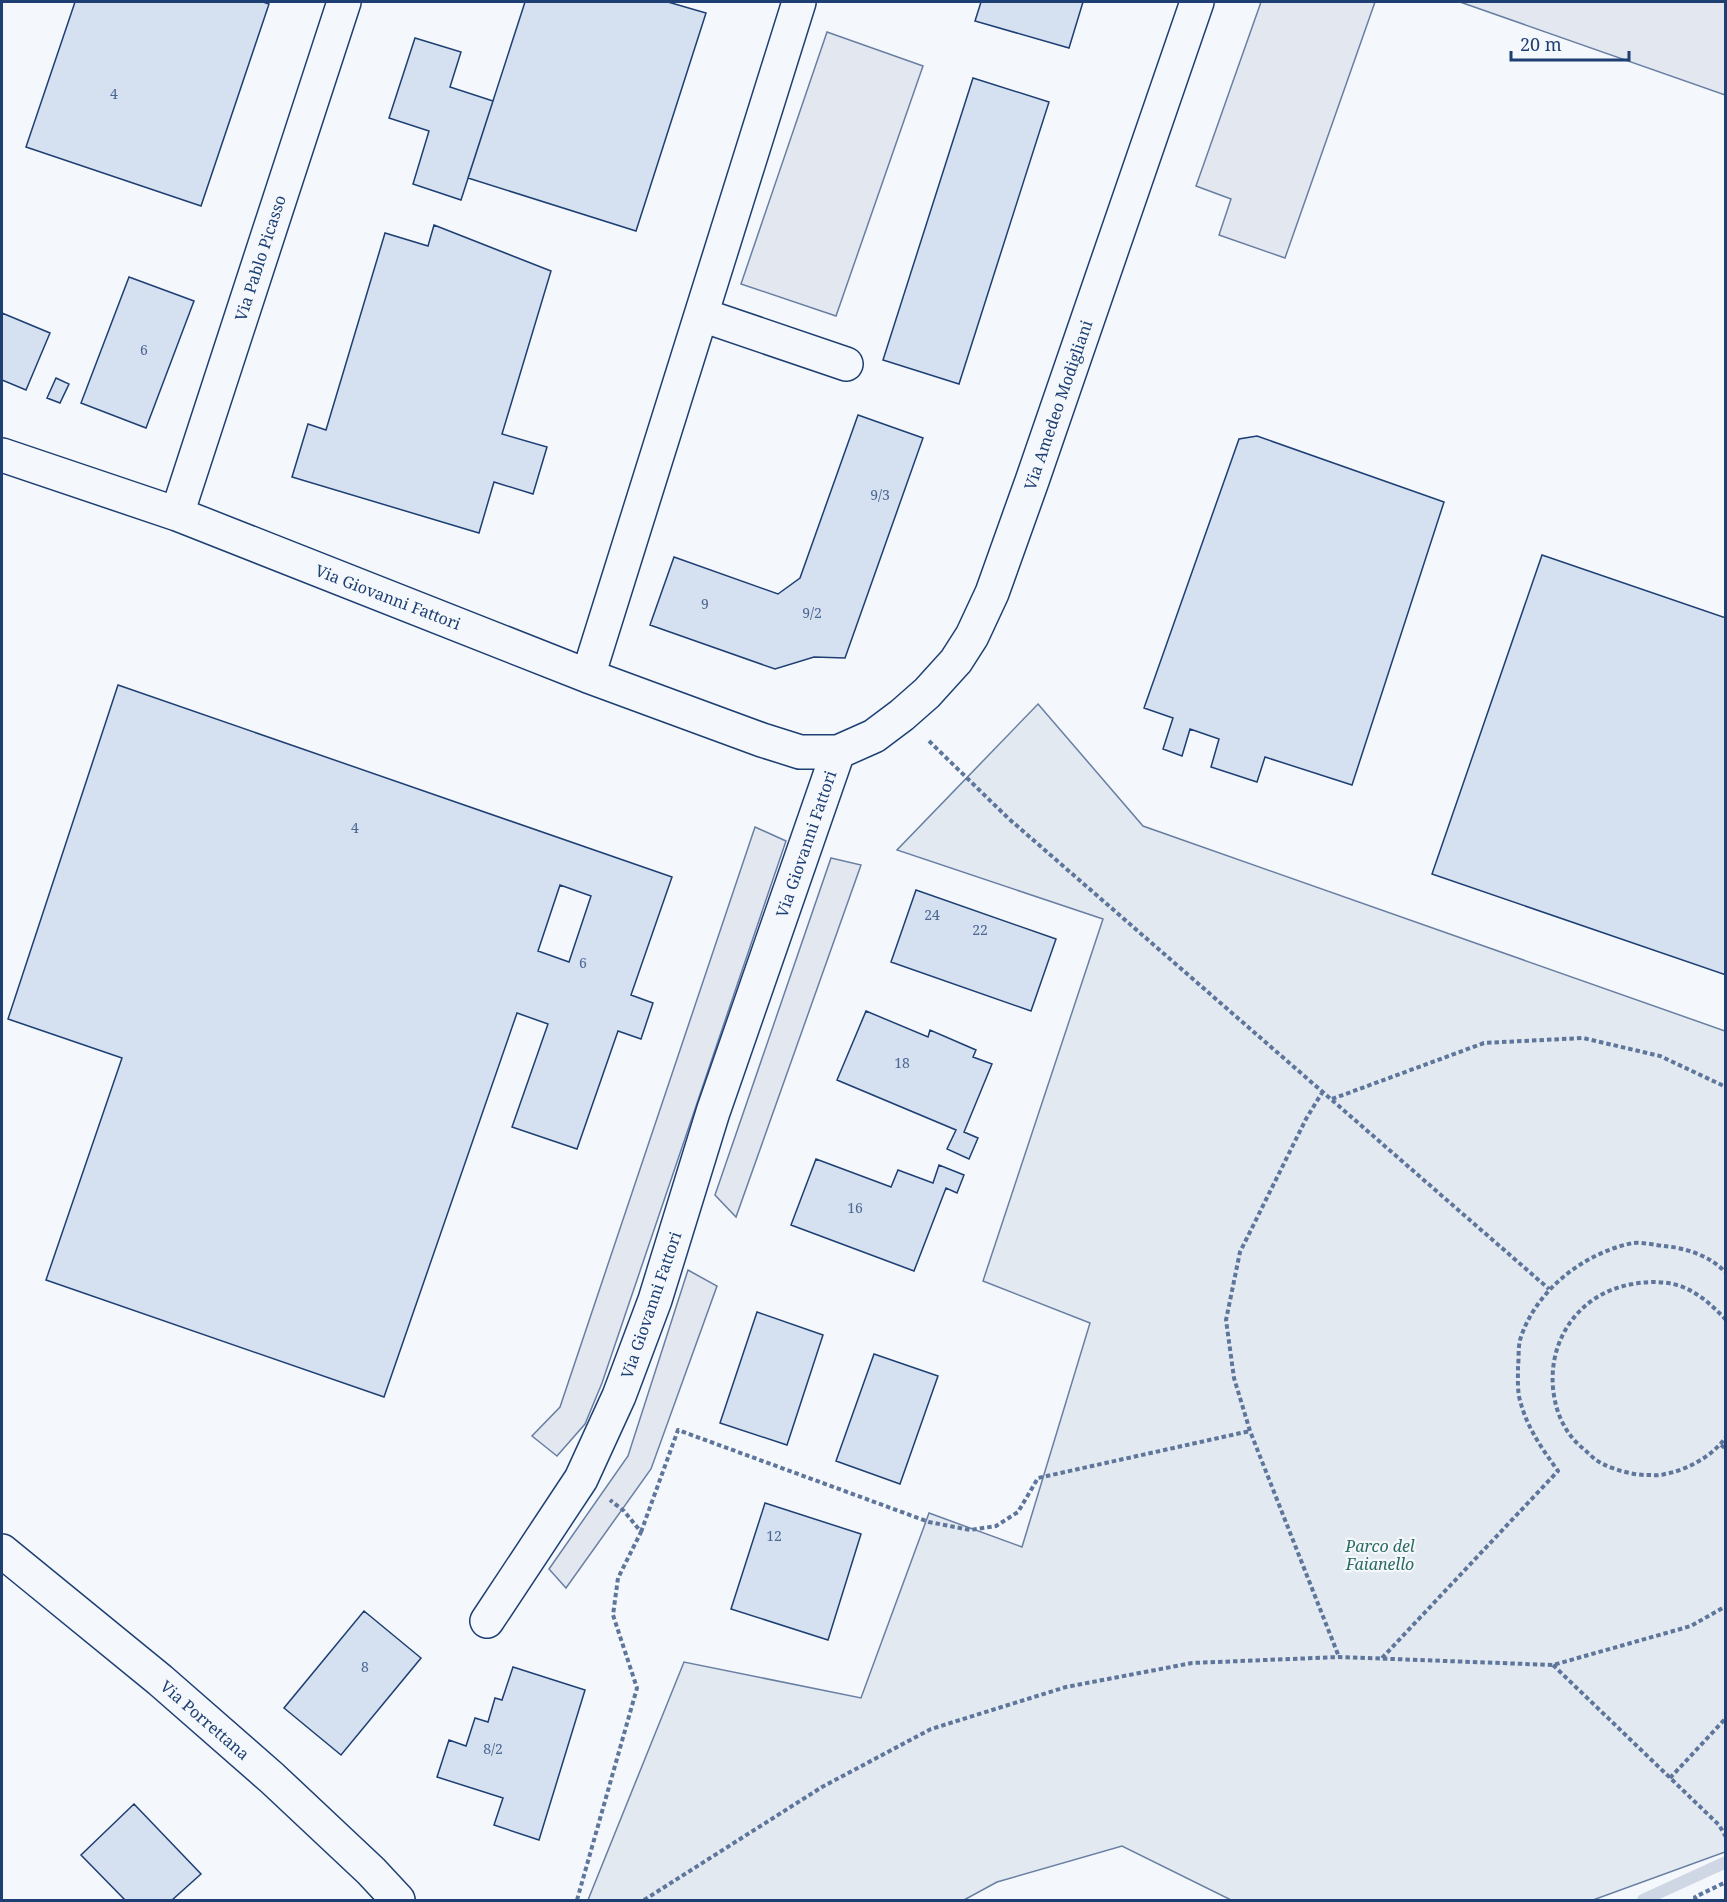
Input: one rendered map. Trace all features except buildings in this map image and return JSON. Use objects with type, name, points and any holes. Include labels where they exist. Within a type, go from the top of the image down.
[{"type":"street","name":"Via Pablo Picasso","points":[[177,514],[344,2]]},
{"type":"street","points":[[588,676],[799,2]]},
{"type":"street","name":"Via Amedeo Modigliani","points":[[838,752],[874,736],[902,715],[927,693],[956,661],[972,636],[992,593],[1040,459],[1197,2]]},
{"type":"street","points":[[702,315],[846,364]]},
{"type":"street","name":"Via Giovanni Fattori","points":[[2,455],[177,514],[588,676],[762,740],[800,752],[838,752],[713,1112],[655,1300],[619,1396],[581,1479],[487,1621]]},
{"type":"street","name":"Via Porrettana","points":[[2,1551],[160,1680],[272,1778],[371,1871],[398,1900]]},
{"type":"path","points":[[902,715],[1008,818],[1549,1289]]},
{"type":"path","points":[[1332,1099],[1484,1043],[1583,1038],[1660,1056],[1725,1087]]},
{"type":"path","points":[[1323,1091],[1301,1128],[1240,1252],[1226,1320],[1234,1378],[1250,1431],[1339,1657]]},
{"type":"path","points":[[1382,1658],[1558,1471],[1535,1438],[1520,1402],[1518,1373],[1520,1341],[1531,1317],[1549,1289],[1570,1270],[1596,1255],[1634,1243],[1677,1247],[1702,1256],[1720,1267],[1725,1273]]},
{"type":"path","points":[[1725,1320],[1710,1303],[1682,1287],[1651,1281],[1619,1286],[1591,1300],[1569,1323],[1554,1353],[1552,1385],[1559,1416],[1576,1443],[1602,1464],[1638,1475],[1665,1475],[1695,1464],[1721,1444],[1725,1437]]},
{"type":"path","points":[[577,1900],[637,1688],[613,1615],[618,1578],[641,1532],[678,1430],[929,1522],[970,1530],[996,1526],[1018,1512],[1038,1478],[1250,1431]]},
{"type":"path","points":[[1721,1444],[1725,1449]]},
{"type":"path","points":[[581,1479],[624,1511],[641,1532]]},
{"type":"path","points":[[644,1900],[822,1787],[931,1729],[1066,1687],[1192,1663],[1339,1657],[1553,1665],[1691,1626],[1725,1606]]},
{"type":"path","points":[[1553,1665],[1719,1825],[1725,1837]]},
{"type":"path","points":[[1670,1778],[1725,1718]]},
{"type":"path","points":[[1696,1900],[1695,1897],[1725,1882]]},
{"type":"green space","name":"Parco del Faianello","points":[[1038,704],[1143,826],[1725,1031],[1725,1852],[1593,1900],[1231,1900],[1122,1846],[997,1882],[964,1900],[588,1900],[684,1662],[861,1698],[929,1513],[1022,1547],[1090,1323],[983,1281],[1103,919],[897,850]]},
{"type":"shaded area","points":[[1261,2],[1375,2],[1285,258],[1219,235],[1231,199],[1196,186]]},
{"type":"shaded area","points":[[1460,2],[1725,2],[1725,95]]},
{"type":"shaded area","points":[[827,32],[923,66],[836,316],[741,284]]},
{"type":"shaded area","points":[[755,827],[786,841],[602,1383],[585,1424],[557,1456],[532,1436],[560,1407]]},
{"type":"shaded area","points":[[831,858],[861,865],[736,1217],[715,1195]]},
{"type":"shaded area","points":[[688,1270],[717,1286],[651,1469],[566,1588],[549,1569],[628,1456]]},
{"type":"waterway","points":[[1643,1900],[1726,1862]]}]
